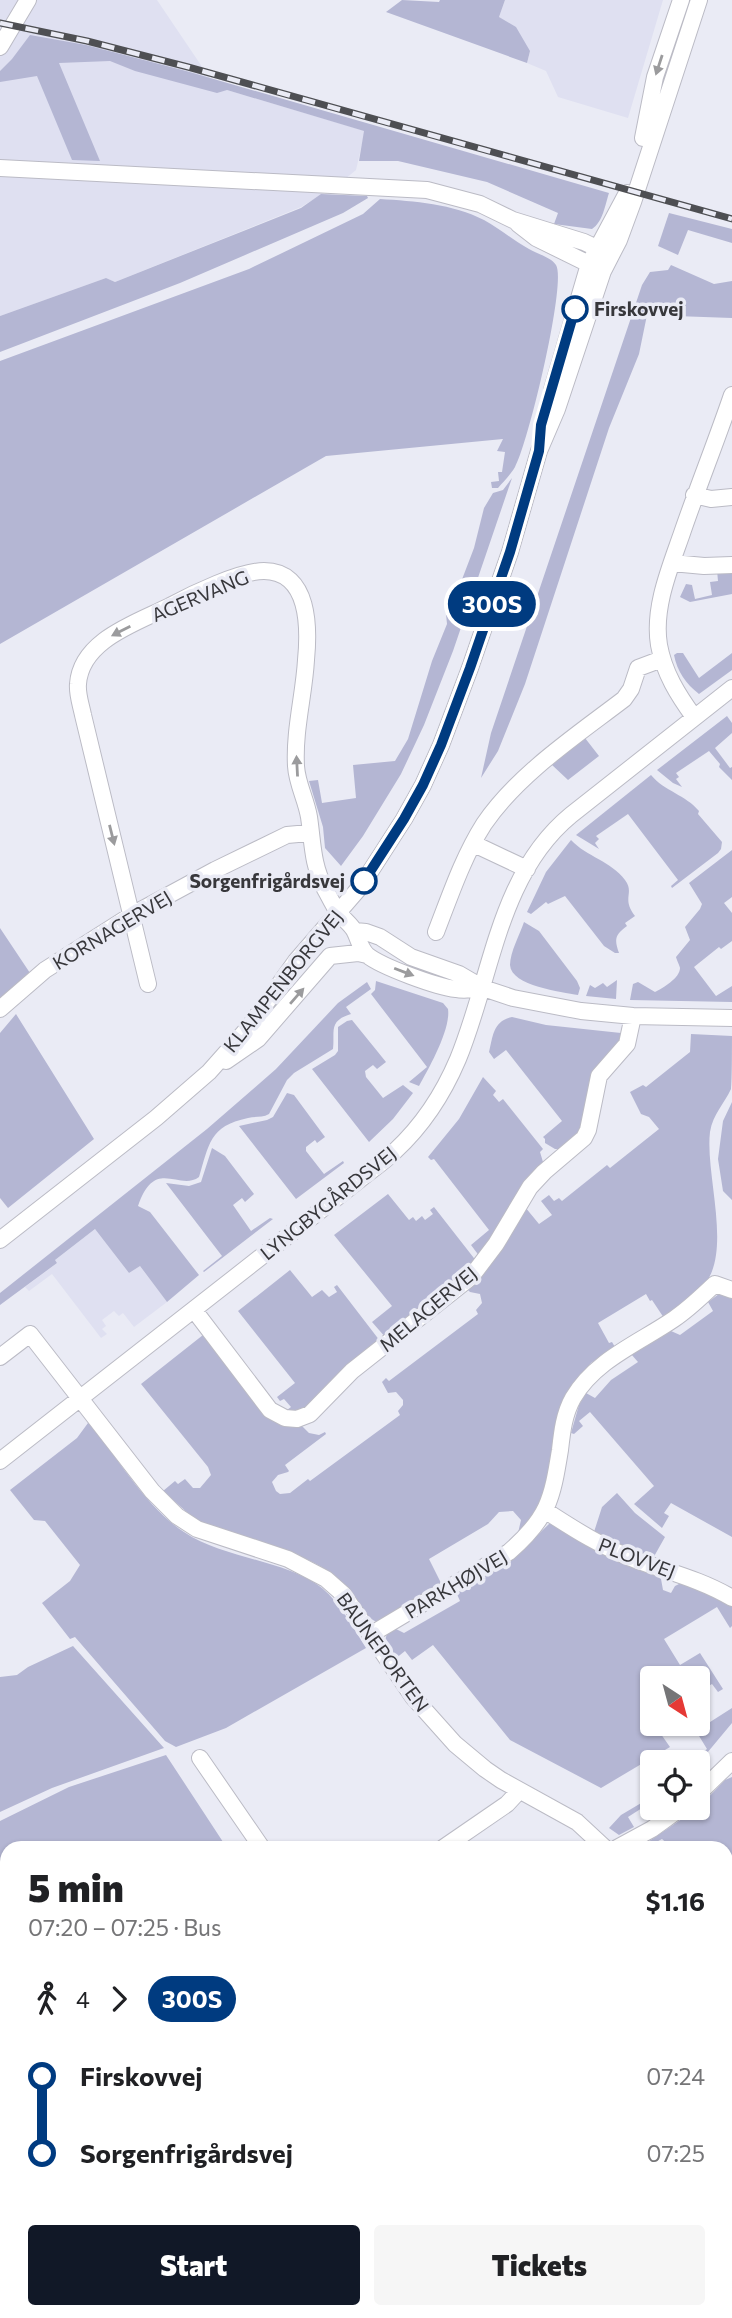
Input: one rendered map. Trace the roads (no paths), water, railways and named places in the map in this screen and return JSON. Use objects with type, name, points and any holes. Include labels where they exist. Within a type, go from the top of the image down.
[{"type":"street","points":[[0,47],[28,0]]},
{"type":"street","points":[[604,251],[632,183],[655,77],[681,0]]},
{"type":"street","points":[[604,251],[619,240],[699,0]]},
{"type":"street","points":[[0,168],[427,190],[480,204],[513,220],[604,251]]},
{"type":"street","points":[[513,220],[536,238],[596,267]]},
{"type":"street","name":"KLAMPENBORGVEJ","points":[[0,1240],[156,1118],[209,1072],[249,1027],[296,961],[361,886],[404,819],[441,745],[510,552],[539,451],[541,425],[604,251]]},
{"type":"street","points":[[694,717],[674,688],[662,659],[658,635],[659,612],[694,495],[726,433],[732,395]]},
{"type":"street","points":[[694,495],[711,499],[732,497]]},
{"type":"street","points":[[672,563],[732,565]]},
{"type":"street","name":"AGERVANG","points":[[148,984],[83,715],[77,686],[80,671],[86,657],[101,642],[186,598],[248,573],[265,571],[278,574],[291,583],[301,595],[306,608],[306,662],[298,723],[296,766],[299,787],[309,816],[315,868],[338,912],[355,932]]},
{"type":"street","points":[[436,932],[462,867],[490,817],[541,762],[624,699],[631,689],[638,668],[662,659]]},
{"type":"street","name":"LYNGBYGÅRDSVEJ","points":[[0,1461],[404,1143],[429,1110],[458,1060],[507,910],[527,869],[547,838],[559,824],[732,688]]},
{"type":"street","name":"KORNAGERVEJ","points":[[0,1009],[45,970],[130,916],[287,835],[309,833]]},
{"type":"street","points":[[474,844],[527,869]]},
{"type":"street","points":[[367,955],[356,939],[355,932],[366,932],[380,937],[401,953],[459,974],[483,988],[513,998],[581,1011],[633,1016],[732,1018]]},
{"type":"street","points":[[209,1072],[258,1039],[330,956],[358,953],[442,986],[467,990],[483,988]]},
{"type":"street","name":"MELAGERVEJ","points":[[194,1310],[270,1409],[285,1418],[297,1419],[310,1414],[352,1371],[471,1277],[496,1244],[530,1187],[544,1171],[584,1138],[599,1076],[627,1044],[633,1016]]},
{"type":"street","name":"PARKHØJVEJ","points":[[370,1635],[509,1552],[530,1532],[546,1511],[552,1494],[566,1415],[584,1381],[598,1368],[674,1319],[715,1284],[732,1290]]},
{"type":"street","points":[[0,1357],[30,1334],[81,1398]]},
{"type":"street","name":"BAUNEPORTEN","points":[[81,1398],[152,1491],[177,1516],[197,1530],[288,1559],[316,1572],[343,1594],[413,1697],[456,1744],[485,1769],[577,1822],[597,1841]]},
{"type":"street","name":"PLOVVEJ","points":[[546,1511],[599,1544],[636,1560],[694,1579],[732,1598]]},
{"type":"street","points":[[200,1758],[257,1841]]},
{"type":"street","points":[[710,1782],[732,1761]]},
{"type":"street","points":[[453,1841],[507,1804],[519,1791]]},
{"type":"street","points":[[630,1841],[664,1820]]},
{"type":"railway","points":[[0,23],[87,41],[188,67],[732,219]]},
{"type":"place","name":"Firskovvej","points":[[575,309]]},
{"type":"place","name":"Sorgenfrigårdsvej","points":[[364,881]]}]
